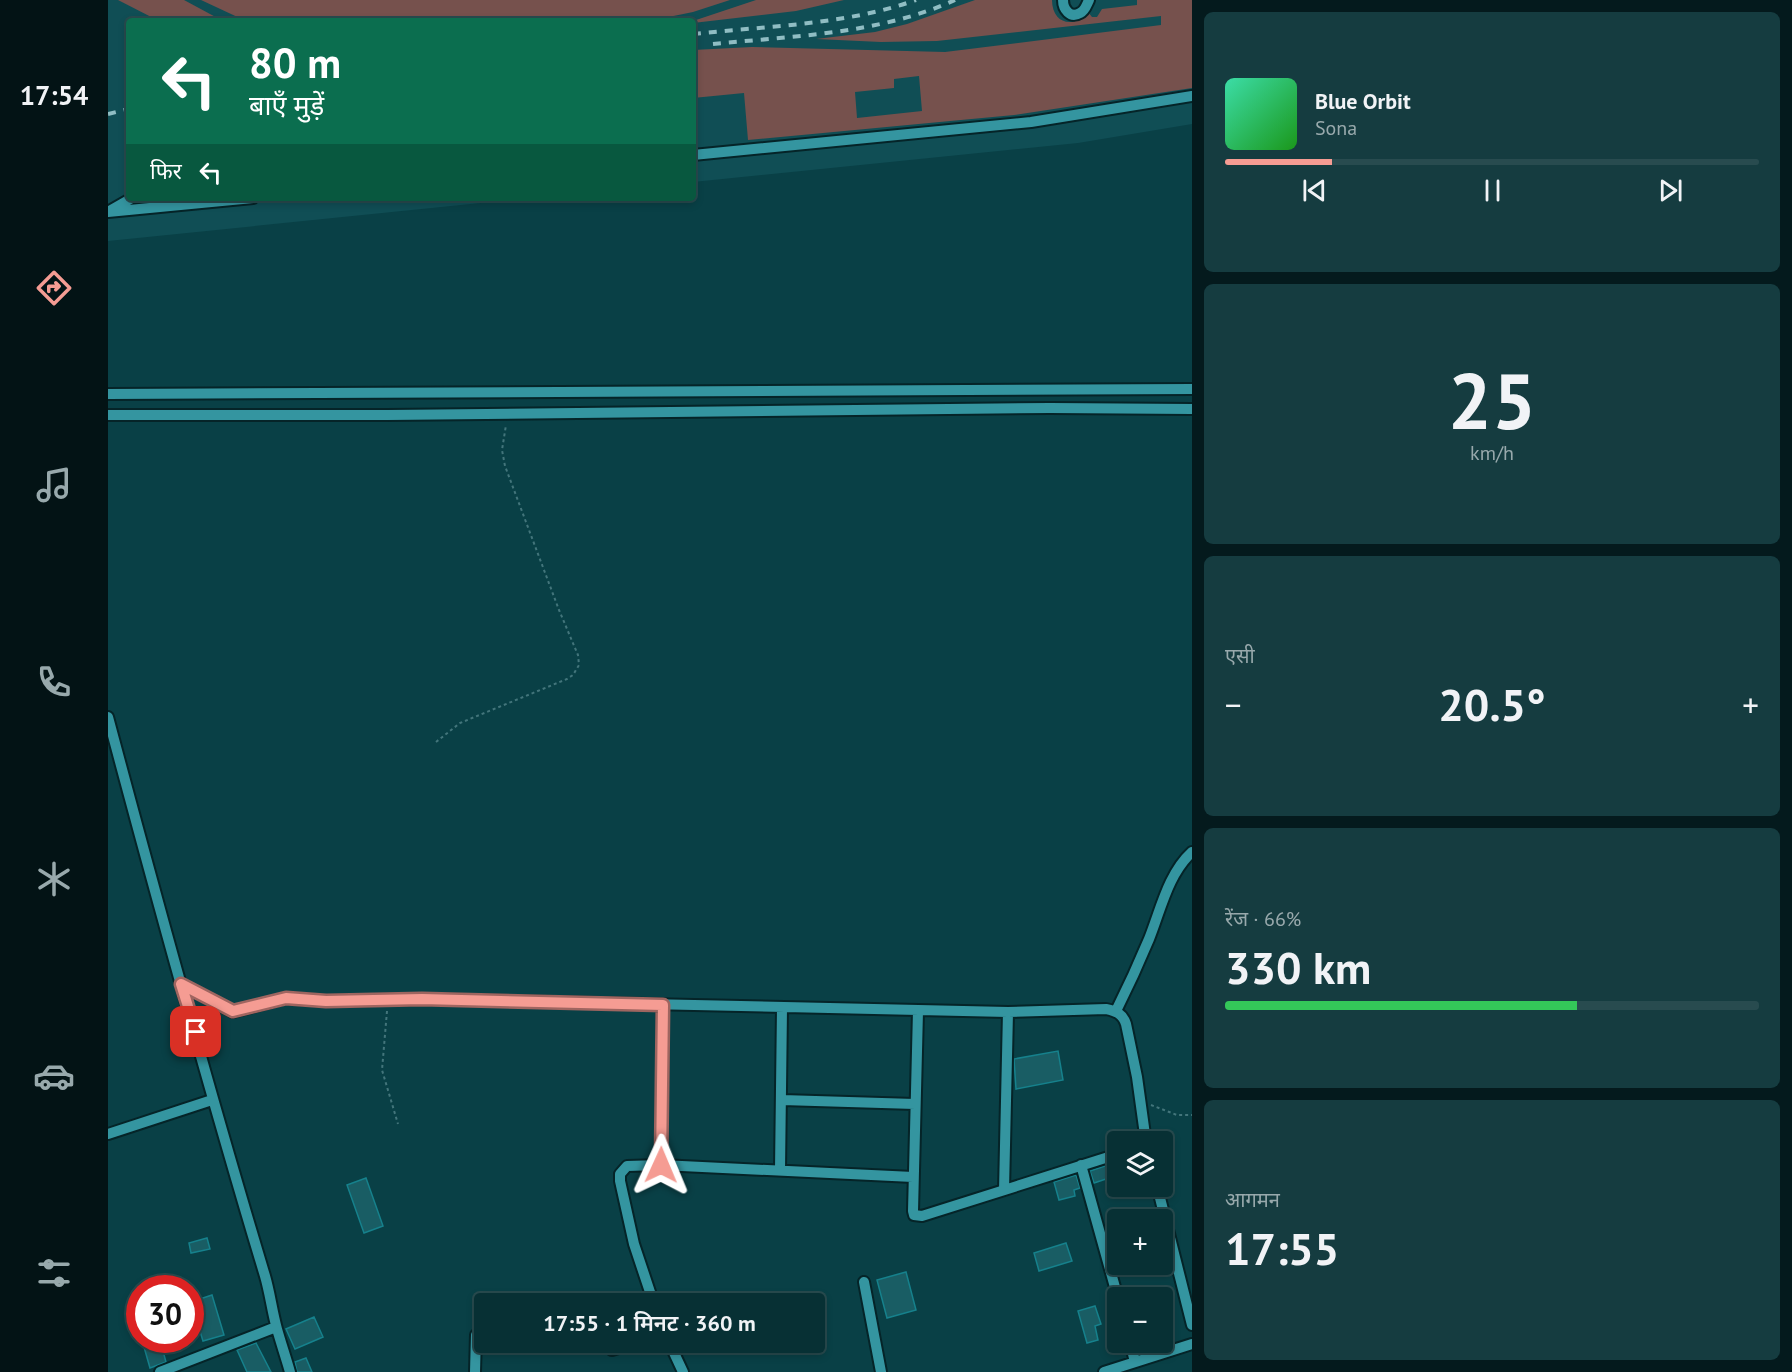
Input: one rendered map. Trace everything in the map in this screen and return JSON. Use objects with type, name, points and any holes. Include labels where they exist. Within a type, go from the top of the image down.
[{"type":"street","points":[[1063,0],[1063,8],[1074,15],[1084,10],[1089,0]]},
{"type":"street","points":[[696,155],[1031,122],[1192,96]]},
{"type":"street","points":[[108,212],[127,201]]},
{"type":"street","points":[[108,212],[206,201]]},
{"type":"street","points":[[108,394],[1192,389]]},
{"type":"street","points":[[108,415],[508,415],[1050,408],[1192,409]]},
{"type":"street","points":[[108,717],[212,1100],[268,1287],[276,1327],[290,1372]]},
{"type":"street","points":[[1116,1011],[1148,941],[1172,879],[1183,861],[1192,852]]},
{"type":"street","points":[[181,984],[233,1011],[286,998],[326,1001],[719,1005],[918,1011],[1008,1012],[1106,1009],[1116,1011],[1124,1018],[1126,1024],[1144,1131]]},
{"type":"street","points":[[661,1165],[663,1005]]},
{"type":"street","points":[[780,1170],[782,1008]]},
{"type":"street","points":[[918,1011],[913,1177],[913,1211],[918,1217],[1107,1157]]},
{"type":"street","points":[[1004,1190],[1008,1012]]},
{"type":"street","points":[[108,1134],[212,1100]]},
{"type":"street","points":[[782,1100],[915,1104]]},
{"type":"street","points":[[650,1293],[634,1245],[620,1174],[627,1166],[661,1165],[913,1177]]},
{"type":"street","points":[[1082,1165],[1115,1287]]},
{"type":"street","points":[[1160,1197],[1192,1324]]},
{"type":"street","points":[[864,1282],[881,1372]]},
{"type":"street","points":[[160,1372],[276,1327]]},
{"type":"street","points":[[1104,1372],[1192,1344]]},
{"type":"street","points":[[475,1372],[476,1353]]},
{"type":"street","points":[[674,1353],[683,1372]]},
{"type":"street","points":[[1133,1353],[1135,1362]]},
{"type":"path","points":[[436,742],[460,723],[567,679],[573,675],[579,665],[578,655],[505,466],[502,450],[508,415]]},
{"type":"path","points":[[388,1000],[382,1070],[398,1124]]},
{"type":"path","points":[[1140,1100],[1177,1115],[1192,1115]]},
{"type":"shaded area","points":[[108,0],[1192,0],[1192,124],[1078,143],[696,182],[696,18],[126,18],[126,201],[501,201],[108,241]]},
{"type":"shaded area","points":[[118,0],[184,0],[217,18],[153,18]]},
{"type":"shaded area","points":[[201,0],[730,0],[693,12],[664,18],[240,18]]},
{"type":"shaded area","points":[[756,0],[844,0],[796,11],[696,23],[696,20]]},
{"type":"shaded area","points":[[975,0],[1052,0],[1053,8],[1060,19],[1070,22],[1076,21],[1088,12],[1092,17],[1097,17],[1102,9],[1137,5],[1137,0],[1192,0],[1192,88],[1014,115],[748,140],[744,93],[696,98],[696,50],[752,47],[945,52],[1161,25],[1161,16],[937,41],[881,42],[816,39],[875,32],[907,24]],"holes":[[[919,76],[922,111],[857,118],[855,92],[894,88],[894,79]]]},
{"type":"building","points":[[1058,1051],[1063,1080],[1016,1089],[1014,1059]]},
{"type":"building","points":[[1107,1165],[1107,1179],[1094,1183],[1090,1171]]},
{"type":"building","points":[[1076,1175],[1080,1188],[1074,1190],[1075,1196],[1059,1200],[1054,1182]]},
{"type":"building","points":[[366,1178],[383,1226],[364,1233],[347,1185]]},
{"type":"building","points":[[207,1238],[210,1249],[191,1253],[189,1243]]},
{"type":"building","points":[[1066,1243],[1072,1261],[1039,1271],[1034,1253]]},
{"type":"building","points":[[906,1272],[916,1310],[887,1318],[877,1280]]},
{"type":"building","points":[[212,1295],[224,1335],[204,1341],[204,1298]]},
{"type":"building","points":[[1095,1306],[1101,1324],[1095,1326],[1098,1340],[1087,1343],[1078,1311]]},
{"type":"building","points":[[314,1317],[323,1337],[295,1349],[286,1329]]},
{"type":"building","points":[[256,1343],[271,1372],[247,1372],[237,1350]]},
{"type":"building","points":[[146,1353],[164,1353],[166,1362],[150,1368]]},
{"type":"building","points":[[306,1358],[312,1372],[297,1372],[295,1362]]},
{"type":"railway","points":[[696,34],[834,20],[916,0]]},
{"type":"railway","points":[[713,44],[805,36],[867,27],[897,20],[955,0]]},
{"type":"railway","points":[[108,114],[126,110]]},
{"type":"route","points":[[196,1032],[181,984],[227,1010],[233,1011],[286,998],[326,1001],[422,999],[663,1005],[661,1165]]}]
